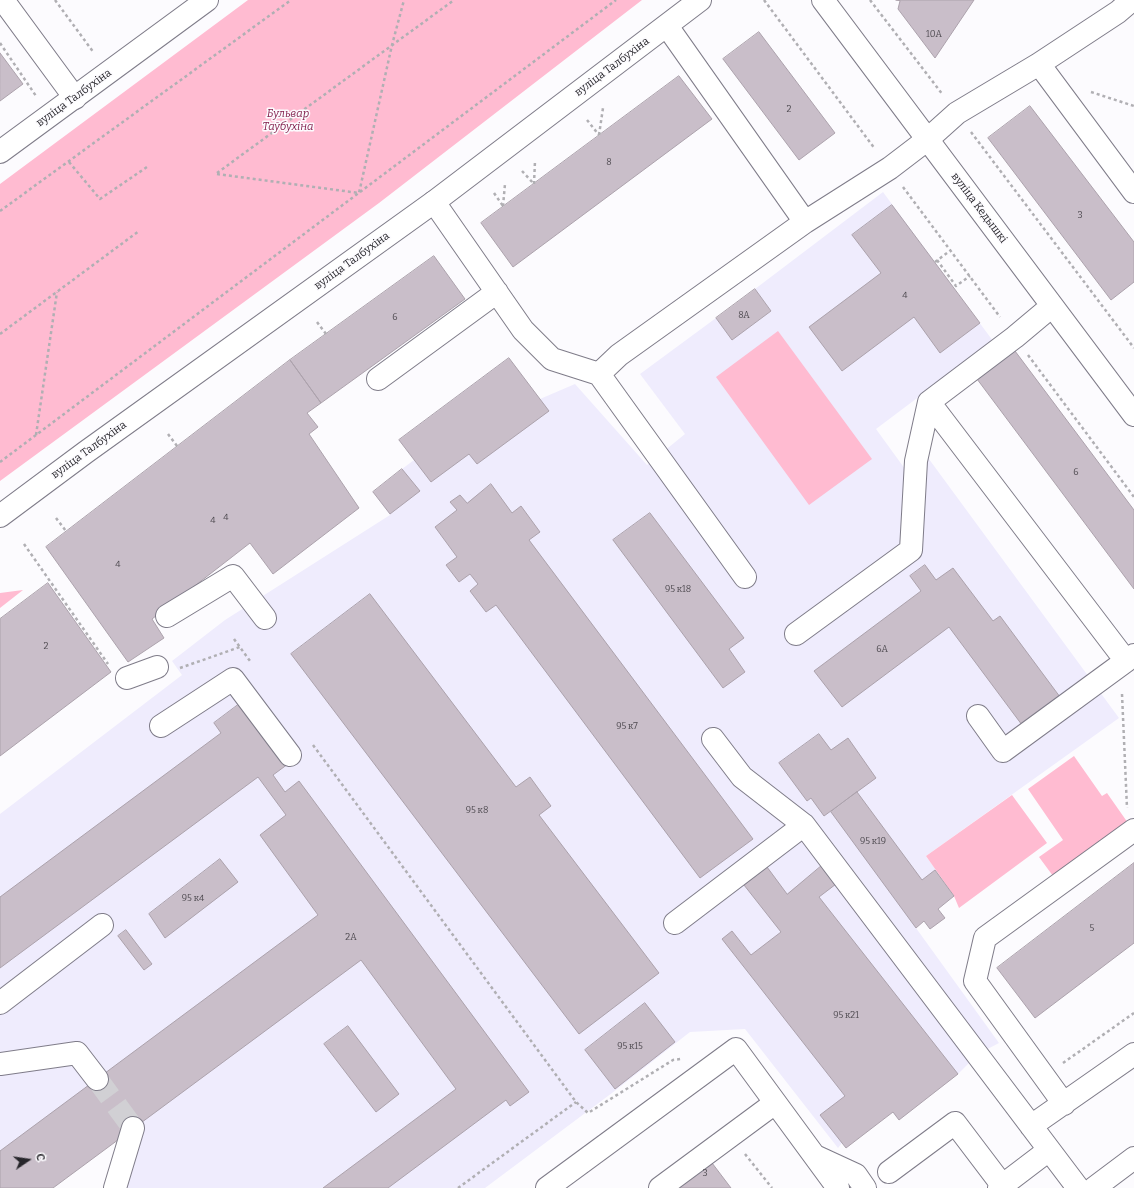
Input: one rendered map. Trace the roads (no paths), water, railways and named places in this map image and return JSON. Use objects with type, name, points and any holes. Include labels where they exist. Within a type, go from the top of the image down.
[{"type":"main road","name":"вуліца Талбухіна","points":[[0,152],[207,0]]},
{"type":"main road","name":"вуліца Талбухіна","points":[[0,516],[99,442],[434,202],[700,0]]},
{"type":"main road","name":"вуліца Кедышкі","points":[[823,0],[1134,416]]},
{"type":"main road","points":[[599,374],[619,355],[805,222],[890,168],[928,139],[957,113],[1039,64],[1118,12],[1132,0]]},
{"type":"main road","points":[[4,8],[67,85],[75,98]]},
{"type":"main road","points":[[667,26],[805,222]]},
{"type":"main road","points":[[1039,64],[1134,192]]},
{"type":"main road","points":[[434,202],[523,330],[552,359],[599,374],[745,577]]},
{"type":"main road","points":[[378,379],[497,292]]},
{"type":"main road","points":[[796,634],[911,550],[916,461],[929,402],[1015,337],[1052,306]]},
{"type":"main road","points":[[929,402],[1127,661],[1003,751],[978,716]]},
{"type":"main road","points":[[167,616],[234,576],[265,618]]},
{"type":"main road","points":[[120,674],[166,669]]},
{"type":"main road","points":[[161,726],[233,679],[290,755]]},
{"type":"main road","points":[[714,739],[742,777],[804,825],[1078,1188]]},
{"type":"main road","points":[[675,923],[804,825]]},
{"type":"main road","points":[[1068,1101],[975,981],[985,938],[1131,832]]},
{"type":"main road","points":[[0,1003],[102,925]]},
{"type":"main road","points":[[547,1188],[736,1049],[838,1188]]},
{"type":"main road","points":[[0,1064],[77,1053],[97,1079]]},
{"type":"main road","points":[[1032,1126],[1134,1054]]},
{"type":"main road","points":[[660,1188],[775,1103]]},
{"type":"main road","points":[[889,1172],[955,1123],[1001,1187],[1049,1150]]},
{"type":"main road","points":[[115,1188],[133,1128]]},
{"type":"main road","points":[[814,1155],[856,1175],[865,1188]]},
{"type":"main road","points":[[1094,1188],[1134,1158]]},
{"type":"tunnel","points":[[97,1079],[133,1128]]},
{"type":"park label","name":"Бульвар Таўбухіна","points":[[288,120]]}]
